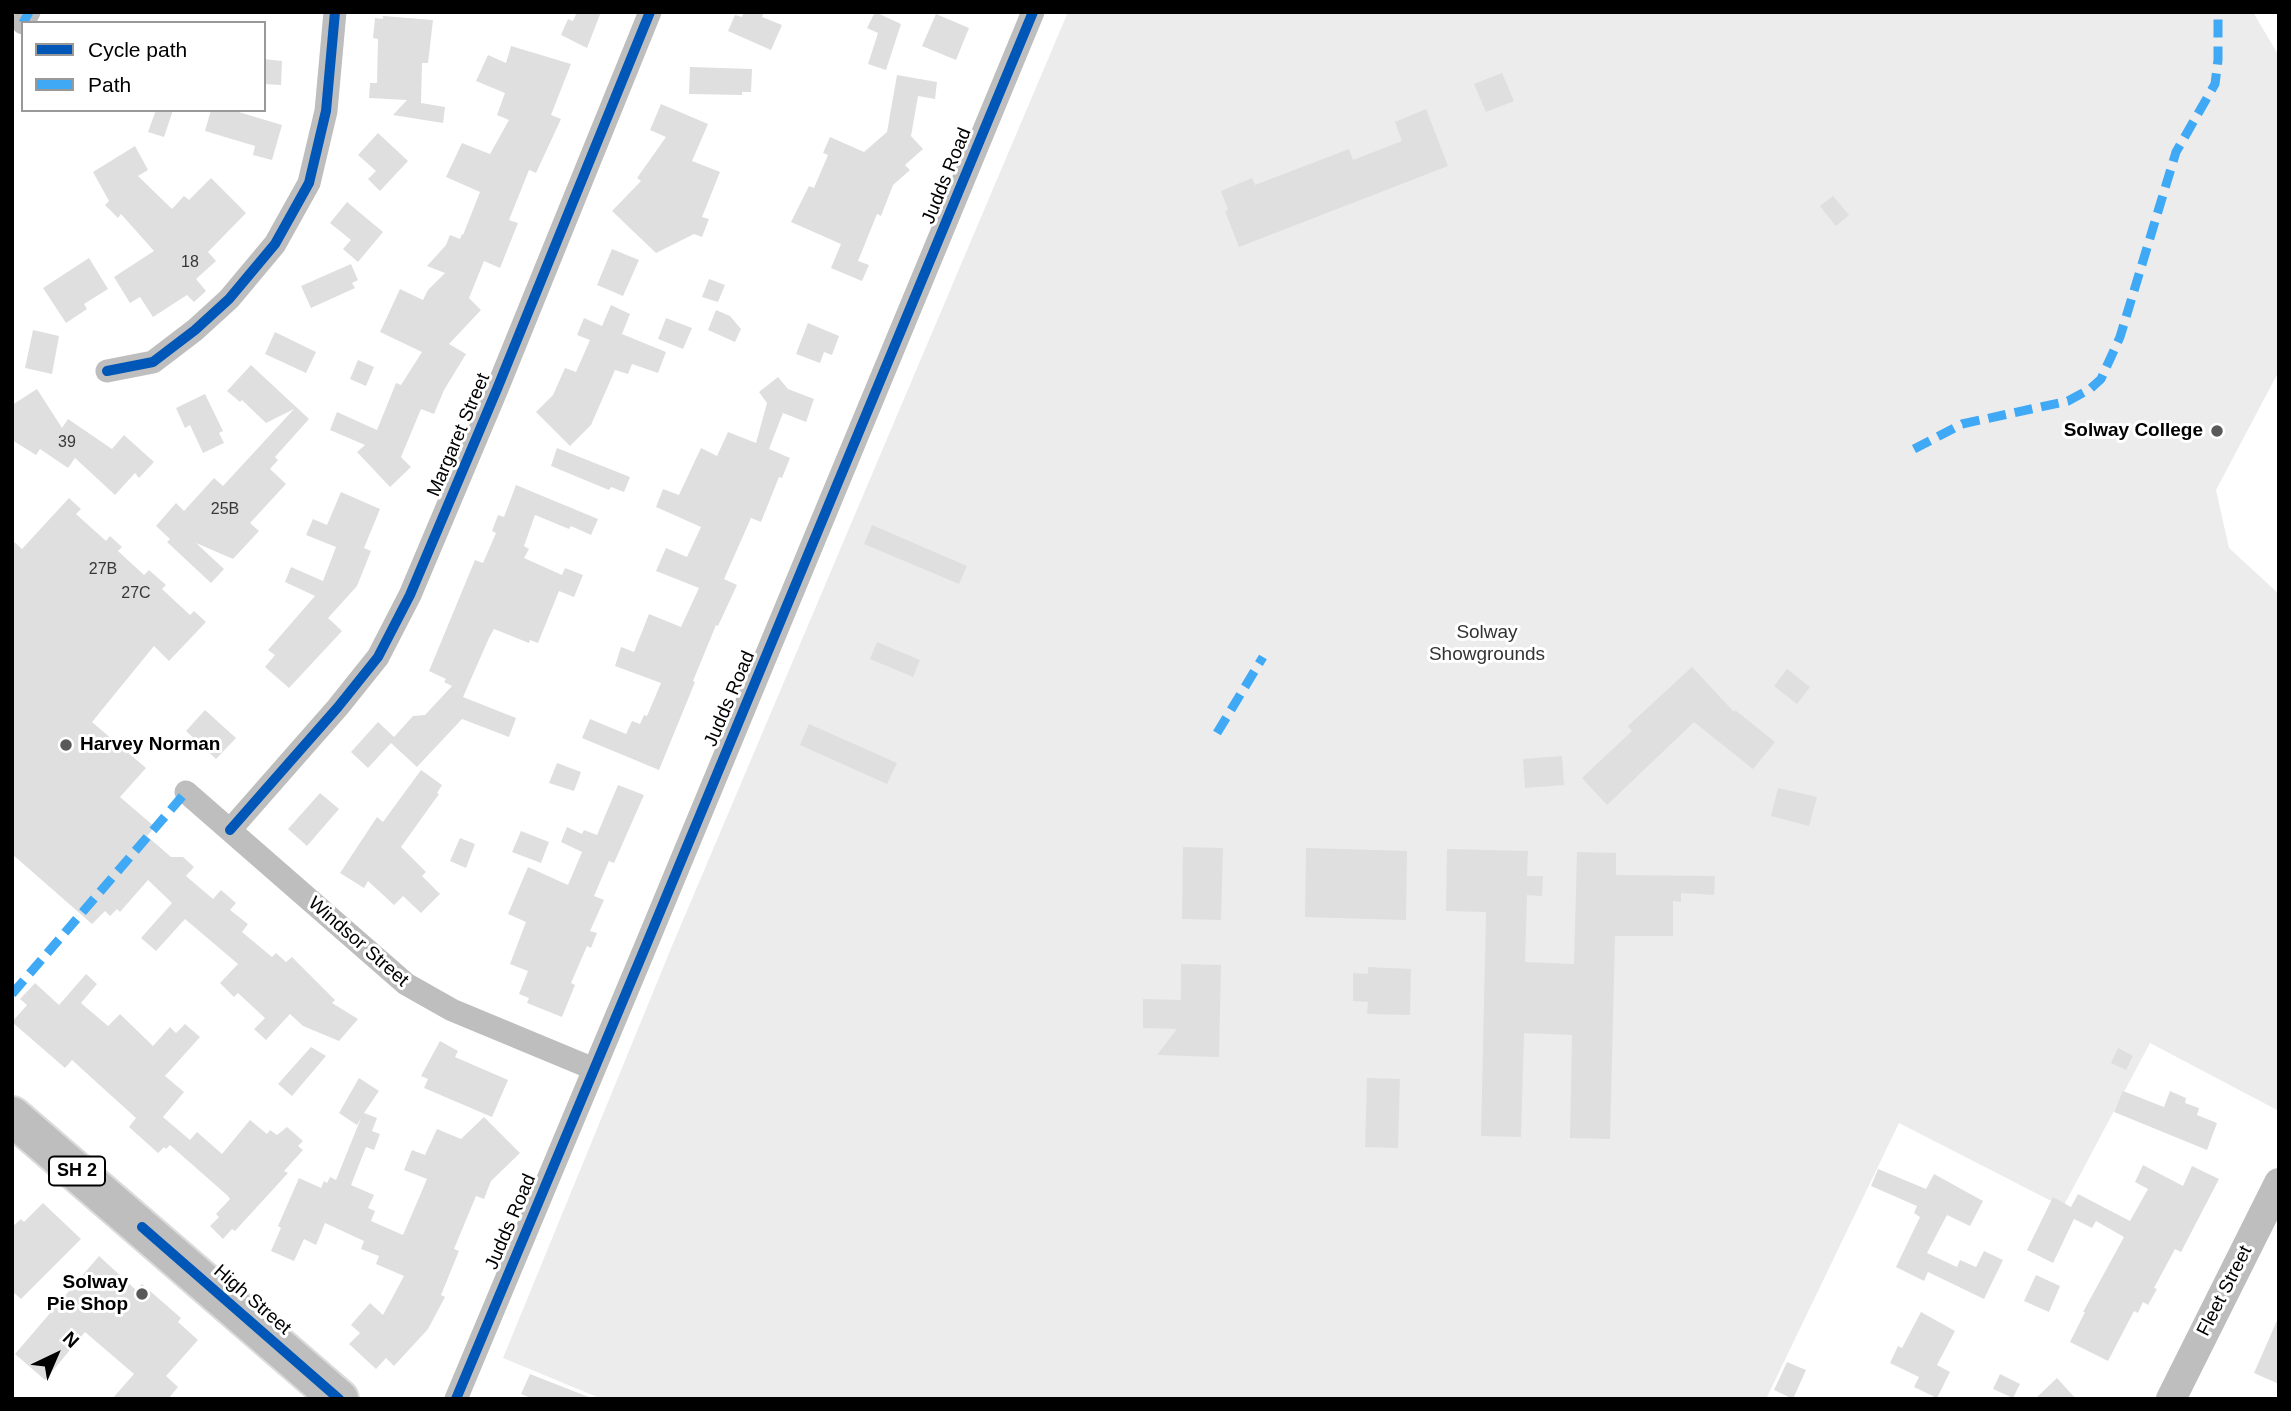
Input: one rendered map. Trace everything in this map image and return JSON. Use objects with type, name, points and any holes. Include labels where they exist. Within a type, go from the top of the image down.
[{"type":"highway","name":"High Street","points":[[12,1116],[339,1399]]},
{"type":"street","points":[[107,371],[153,362],[229,299],[275,244],[309,183],[326,111],[335,12]]},
{"type":"street","name":"Margaret Street","points":[[230,830],[338,707],[378,657],[404,608],[497,389],[650,12]]},
{"type":"street","name":"Judds Road","points":[[456,1399],[1033,12]]},
{"type":"street","name":"Windsor Street","points":[[186,792],[406,985],[452,1010],[594,1069]]},
{"type":"street","name":"Fleet Street","points":[[2171,1399],[2279,1183]]},
{"type":"green space","name":"Solway Showgrounds","points":[[1068,12],[2253,12],[2279,56],[2279,371],[2216,490],[2229,548],[2279,594],[2279,1111],[2150,1043],[2063,1207],[1899,1123],[1766,1399],[602,1399],[503,1358],[672,946]]},
{"type":"building","points":[[577,12],[601,12],[587,48],[561,35],[568,19],[573,21]]},
{"type":"building","points":[[744,12],[764,12],[762,17],[782,25],[771,50],[728,31],[735,15],[742,17]]},
{"type":"building","points":[[875,12],[901,24],[886,70],[868,64],[878,33],[867,28]]},
{"type":"building","points":[[936,14],[969,28],[956,60],[922,46]]},
{"type":"building","points":[[383,16],[433,20],[428,63],[422,63],[421,103],[445,107],[443,123],[393,115],[407,100],[369,98],[370,83],[377,83],[378,39],[373,38],[375,18],[383,19]]},
{"type":"building","points":[[511,46],[571,64],[551,115],[561,119],[536,173],[529,170],[509,220],[518,223],[500,268],[484,261],[469,298],[481,310],[449,344],[466,354],[444,390],[434,414],[421,409],[401,457],[411,467],[390,487],[357,452],[365,445],[330,430],[337,412],[377,430],[396,383],[401,385],[422,352],[380,332],[400,289],[423,300],[428,290],[445,273],[427,266],[446,245],[450,235],[460,239],[463,235],[480,192],[446,177],[462,143],[490,154],[509,120],[497,115],[505,93],[476,81],[488,55],[506,63]]},
{"type":"building","points":[[266,59],[282,61],[281,85],[266,84]]},
{"type":"building","points":[[690,67],[752,69],[751,92],[742,92],[742,95],[689,94]]},
{"type":"building","points":[[1502,73],[1514,101],[1486,112],[1474,84]]},
{"type":"building","points":[[897,75],[937,82],[935,99],[918,96],[911,136],[923,149],[905,165],[910,170],[893,185],[881,216],[877,214],[858,261],[869,265],[862,281],[831,268],[841,244],[791,222],[809,186],[814,188],[828,155],[823,153],[830,137],[864,152],[887,132]]},
{"type":"building","points":[[661,104],[708,124],[692,161],[720,172],[702,217],[709,219],[702,237],[694,234],[656,253],[612,211],[641,181],[637,178],[666,137],[650,130]]},
{"type":"building","points":[[1426,109],[1448,166],[1239,247],[1225,211],[1228,210],[1221,191],[1252,178],[1255,185],[1349,149],[1353,160],[1402,141],[1395,122]]},
{"type":"building","points":[[155,112],[172,112],[164,137],[148,132]]},
{"type":"building","points":[[210,112],[239,112],[282,125],[272,160],[253,155],[255,146],[205,131]]},
{"type":"building","points":[[378,133],[408,161],[380,191],[368,179],[376,171],[358,155]]},
{"type":"building","points":[[135,146],[148,170],[138,176],[172,209],[184,196],[189,200],[211,178],[246,213],[208,252],[216,261],[196,279],[206,291],[194,302],[187,295],[153,317],[140,297],[130,303],[114,277],[154,251],[121,214],[118,218],[105,205],[109,201],[93,172]]},
{"type":"building","points":[[1833,196],[1849,215],[1836,226],[1820,206]]},
{"type":"building","points":[[347,202],[383,232],[358,262],[343,249],[351,240],[330,223]]},
{"type":"building","points":[[612,249],[639,260],[623,296],[597,285]]},
{"type":"building","points":[[89,258],[108,289],[84,304],[87,309],[66,323],[43,288]]},
{"type":"building","points":[[351,264],[358,280],[352,283],[355,288],[311,308],[301,286]]},
{"type":"building","points":[[709,279],[725,285],[718,302],[702,297]]},
{"type":"building","points":[[611,305],[630,314],[622,334],[666,352],[658,373],[632,364],[628,374],[615,370],[591,425],[570,446],[536,412],[553,395],[565,368],[576,372],[590,340],[577,335],[584,318],[602,326]]},
{"type":"building","points":[[716,310],[730,316],[741,329],[735,342],[708,330]]},
{"type":"building","points":[[666,318],[692,328],[683,349],[658,339]]},
{"type":"building","points":[[808,323],[839,336],[832,355],[824,352],[820,363],[796,354]]},
{"type":"building","points":[[33,330],[59,336],[52,374],[25,368]]},
{"type":"building","points":[[275,332],[316,352],[306,373],[265,354]]},
{"type":"building","points":[[358,360],[374,367],[366,386],[350,379]]},
{"type":"building","points":[[251,365],[309,419],[275,457],[278,460],[270,469],[286,484],[250,523],[259,531],[233,559],[196,543],[224,569],[211,583],[167,542],[170,539],[156,526],[176,503],[184,511],[214,478],[223,486],[294,409],[266,423],[242,400],[240,402],[227,391]]},
{"type":"building","points":[[778,377],[788,389],[814,399],[806,422],[783,413],[769,449],[790,458],[782,478],[779,477],[761,522],[751,518],[724,579],[737,585],[718,626],[716,625],[659,770],[582,738],[590,719],[626,734],[632,721],[640,724],[644,715],[647,716],[661,683],[615,666],[621,647],[634,652],[649,614],[681,627],[699,588],[656,571],[666,548],[687,557],[701,527],[656,507],[663,489],[679,495],[701,448],[717,456],[728,432],[756,443],[767,403],[759,392]]},
{"type":"building","points":[[37,389],[62,428],[68,419],[112,449],[124,435],[154,462],[139,478],[135,473],[115,495],[75,458],[68,468],[40,449],[36,455],[12,440],[12,405]]},
{"type":"building","points":[[205,394],[223,431],[219,433],[224,443],[203,453],[190,425],[185,428],[176,408]]},
{"type":"building","points":[[557,448],[630,477],[624,492],[611,487],[609,490],[551,466]]},
{"type":"building","points":[[516,485],[598,519],[591,535],[535,515],[524,546],[529,549],[524,558],[562,575],[565,568],[583,575],[574,597],[559,591],[538,643],[530,640],[529,643],[494,629],[489,638],[463,697],[516,718],[509,737],[462,719],[417,767],[391,743],[368,768],[351,752],[378,722],[394,737],[413,716],[425,715],[452,686],[444,682],[446,679],[429,671],[475,560],[483,563],[496,533],[492,531],[498,515],[504,517]]},
{"type":"building","points":[[341,492],[380,509],[364,548],[371,551],[357,586],[328,618],[342,631],[289,688],[265,667],[275,655],[268,650],[315,596],[285,582],[291,567],[323,581],[336,547],[306,535],[313,519],[327,525]]},
{"type":"building","points":[[69,498],[81,509],[76,514],[106,541],[110,536],[122,547],[118,551],[144,575],[149,570],[166,585],[162,589],[190,615],[194,611],[206,622],[169,661],[154,646],[92,722],[146,768],[120,797],[155,827],[147,836],[171,857],[183,857],[194,867],[186,876],[213,899],[221,890],[236,903],[230,910],[248,924],[242,932],[272,957],[276,953],[286,962],[292,957],[335,1000],[332,1003],[358,1019],[339,1041],[303,1026],[290,1014],[266,1040],[254,1029],[265,1018],[238,993],[234,997],[220,983],[238,964],[185,919],[156,951],[141,938],[172,903],[148,880],[120,912],[117,909],[110,916],[105,911],[92,924],[12,854],[12,540],[22,549]]},
{"type":"building","points":[[872,525],[967,566],[959,584],[864,544]]},
{"type":"building","points":[[877,642],[920,660],[913,677],[870,659]]},
{"type":"building","points":[[1692,667],[1734,712],[1735,710],[1775,742],[1753,769],[1694,722],[1607,805],[1582,778],[1632,731],[1628,726]]},
{"type":"building","points":[[1787,669],[1810,687],[1797,704],[1774,686]]},
{"type":"building","points":[[205,710],[236,738],[216,759],[186,731]]},
{"type":"building","points":[[809,724],[897,763],[887,784],[800,745]]},
{"type":"building","points":[[1562,756],[1564,785],[1525,788],[1523,759]]},
{"type":"building","points":[[557,763],[581,772],[574,791],[549,783]]},
{"type":"building","points":[[421,770],[442,785],[437,793],[439,794],[401,847],[426,872],[422,876],[440,894],[421,913],[403,896],[394,905],[368,881],[364,888],[340,873],[377,817],[383,822]]},
{"type":"building","points":[[618,785],[644,795],[614,863],[609,861],[594,896],[604,900],[590,931],[597,933],[591,948],[587,946],[571,983],[575,985],[562,1017],[527,1003],[529,998],[519,994],[528,971],[510,964],[526,922],[508,914],[528,867],[568,885],[582,852],[561,842],[567,827],[582,834],[584,830],[597,835]]},
{"type":"building","points":[[1778,788],[1817,797],[1809,826],[1771,816]]},
{"type":"building","points":[[320,793],[339,809],[307,846],[288,829]]},
{"type":"building","points":[[521,831],[549,842],[541,863],[512,852]]},
{"type":"building","points":[[460,838],[475,844],[466,868],[450,861]]},
{"type":"building","points":[[1183,847],[1223,848],[1221,920],[1182,919]]},
{"type":"building","points":[[1306,848],[1407,851],[1406,920],[1305,917]]},
{"type":"building","points":[[1447,849],[1528,851],[1527,876],[1543,876],[1542,896],[1527,895],[1525,962],[1574,964],[1577,852],[1616,853],[1616,875],[1715,876],[1714,895],[1681,893],[1681,902],[1673,901],[1673,936],[1615,936],[1610,1139],[1570,1138],[1572,1035],[1524,1033],[1521,1137],[1481,1136],[1486,912],[1446,911]]},
{"type":"building","points":[[1181,964],[1221,965],[1219,1057],[1157,1055],[1177,1029],[1143,1028],[1143,999],[1181,1000]]},
{"type":"building","points":[[1368,967],[1411,969],[1410,1015],[1367,1014],[1368,1002],[1353,1001],[1353,973],[1368,974]]},
{"type":"building","points":[[86,974],[97,984],[81,1003],[108,1026],[120,1014],[153,1046],[170,1027],[176,1033],[185,1024],[200,1037],[165,1076],[184,1092],[163,1117],[190,1140],[197,1132],[222,1154],[250,1120],[267,1134],[270,1130],[277,1135],[287,1127],[303,1141],[298,1146],[303,1150],[284,1171],[288,1173],[235,1231],[232,1229],[223,1239],[210,1226],[219,1217],[216,1214],[230,1199],[228,1196],[170,1145],[158,1153],[129,1127],[136,1118],[72,1060],[65,1068],[12,1022],[27,1005],[20,999],[35,983],[59,1005]]},
{"type":"building","points":[[440,1041],[458,1051],[455,1057],[508,1080],[492,1117],[424,1088],[428,1079],[421,1076]]},
{"type":"building","points":[[311,1047],[326,1056],[292,1096],[278,1084]]},
{"type":"building","points":[[2118,1048],[2133,1056],[2126,1070],[2111,1063]]},
{"type":"building","points":[[359,1078],[379,1091],[364,1113],[377,1118],[372,1131],[380,1134],[374,1150],[366,1147],[351,1185],[374,1195],[368,1208],[375,1211],[371,1221],[403,1235],[427,1179],[404,1170],[412,1150],[425,1155],[437,1129],[461,1139],[484,1117],[520,1153],[491,1181],[484,1199],[476,1196],[454,1249],[459,1251],[441,1295],[445,1297],[428,1329],[394,1366],[386,1358],[376,1369],[349,1344],[360,1333],[351,1325],[370,1303],[383,1315],[404,1276],[376,1264],[379,1256],[361,1249],[364,1241],[325,1223],[316,1245],[304,1239],[294,1261],[271,1251],[281,1228],[278,1226],[299,1178],[321,1188],[324,1181],[327,1183],[330,1177],[336,1180],[361,1118],[357,1125],[339,1113]]},
{"type":"building","points":[[1367,1078],[1400,1079],[1398,1148],[1365,1147]]},
{"type":"building","points":[[2123,1091],[2164,1107],[2170,1091],[2186,1098],[2185,1103],[2199,1108],[2197,1115],[2217,1123],[2207,1150],[2114,1112]]},
{"type":"building","points":[[2143,1165],[2183,1186],[2192,1166],[2219,1179],[2181,1252],[2175,1249],[2148,1305],[2143,1302],[2138,1313],[2134,1311],[2108,1361],[2070,1342],[2083,1312],[2124,1237],[2096,1221],[2092,1228],[2074,1219],[2053,1263],[2027,1250],[2053,1197],[2071,1207],[2078,1194],[2130,1221],[2148,1189],[2135,1182]]},
{"type":"building","points":[[1878,1169],[1926,1189],[1934,1174],[1983,1201],[1970,1226],[1947,1215],[1927,1253],[1957,1267],[1960,1260],[1976,1267],[1984,1251],[2003,1260],[1984,1299],[1928,1272],[1924,1281],[1896,1267],[1920,1217],[1914,1213],[1917,1206],[1871,1186]]},
{"type":"building","points":[[43,1203],[81,1239],[21,1299],[12,1291],[12,1227],[21,1219],[24,1222]]},
{"type":"building","points":[[99,1256],[136,1290],[142,1284],[181,1318],[178,1322],[198,1340],[166,1376],[178,1387],[168,1399],[112,1399],[134,1374],[85,1332],[45,1380],[15,1354]]},
{"type":"building","points":[[2036,1275],[2060,1286],[2049,1312],[2024,1301]]},
{"type":"building","points":[[1921,1312],[1955,1331],[1937,1365],[1950,1372],[1937,1398],[1914,1387],[1919,1377],[1890,1363],[1898,1346],[1902,1348]]},
{"type":"building","points":[[2279,1316],[2279,1384],[2254,1373]]},
{"type":"building","points":[[1787,1362],[1806,1370],[1793,1399],[1774,1390]]},
{"type":"building","points":[[530,1374],[591,1399],[533,1399],[521,1394]]},
{"type":"building","points":[[2000,1374],[2020,1384],[2013,1398],[1993,1389]]},
{"type":"building","points":[[2057,1378],[2076,1399],[2035,1399]]},
{"type":"marked path","points":[[24,21],[29,12]]},
{"type":"marked path","points":[[1914,449],[1962,424],[2068,401],[2090,389],[2101,379],[2120,337],[2176,152],[2215,84],[2218,12]]},
{"type":"marked path","points":[[1217,733],[1263,657]]},
{"type":"marked path","points":[[12,994],[186,792]]},
{"type":"cycle path","points":[[107,371],[153,362],[195,330],[229,299],[275,244],[309,183],[326,111],[335,12]]},
{"type":"cycle path","points":[[230,830],[338,707],[378,657],[410,595],[650,12]]},
{"type":"cycle path","points":[[456,1399],[1033,12]]},
{"type":"cycle path","points":[[142,1227],[339,1399]]},
{"type":"place","name":"Solway College","points":[[2217,431]]},
{"type":"place","name":"Harvey Norman","points":[[66,745]]},
{"type":"place","name":"Solway Pie Shop","points":[[142,1294]]}]
